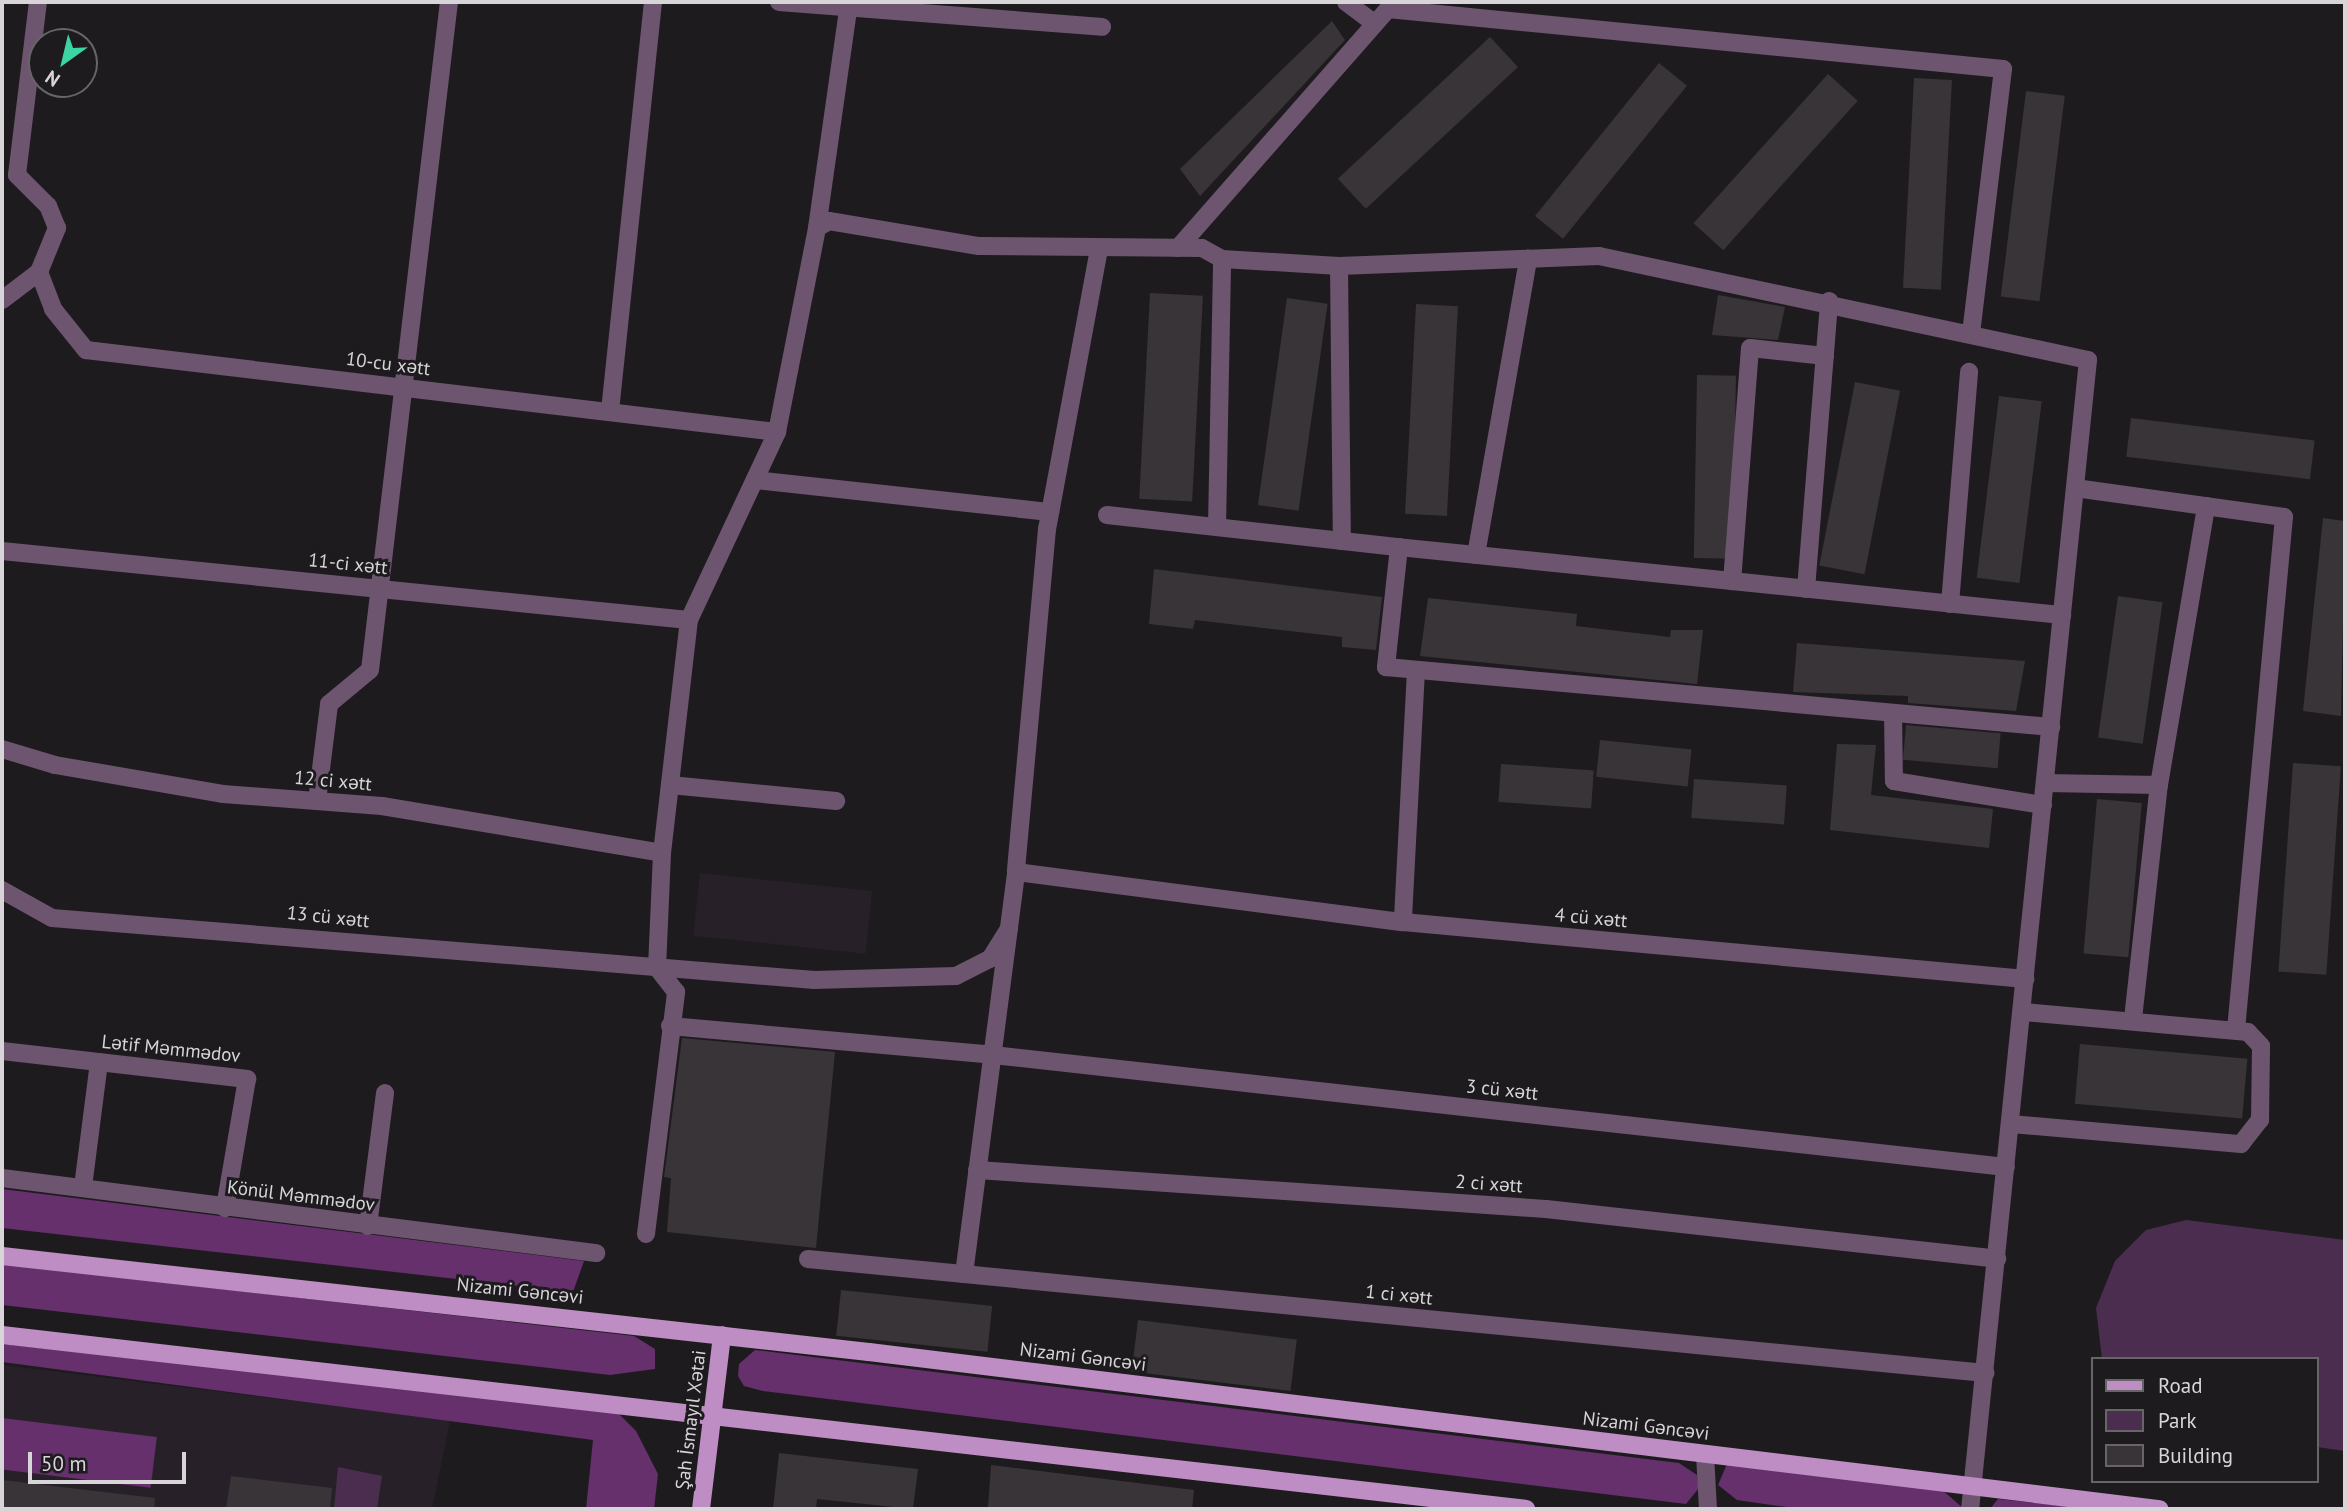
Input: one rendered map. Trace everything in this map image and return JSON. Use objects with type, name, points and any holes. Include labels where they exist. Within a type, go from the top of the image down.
[{"type":"main road","name":"Nizami Gəncəvi","points":[[2,1256],[722,1335],[2159,1509]]},
{"type":"main road","points":[[2,1335],[1526,1509]]},
{"type":"main road","name":"Şah İsmayıl Xətai","points":[[701,1509],[722,1335]]},
{"type":"street","points":[[2,300],[39,272],[57,228],[48,206],[17,175],[38,2]]},
{"type":"street","points":[[317,801],[322,726],[329,704],[370,670],[408,387],[449,2]]},
{"type":"street","points":[[610,411],[653,2]]},
{"type":"street","points":[[779,2],[848,5],[1102,27]]},
{"type":"street","points":[[1346,2],[1375,24]]},
{"type":"street","points":[[646,1234],[676,992],[657,968],[662,853],[689,620],[777,432],[817,228],[848,5]]},
{"type":"street","points":[[1178,248],[1388,9],[2003,69],[1971,333]]},
{"type":"street","points":[[817,228],[829,221],[979,246],[1202,248],[1222,259],[1339,266],[1599,256],[1829,301],[2088,360],[1970,1509]]},
{"type":"street","points":[[964,1274],[1016,872],[1050,512],[1099,249]]},
{"type":"street","points":[[1217,527],[1222,259]]},
{"type":"street","points":[[1476,555],[1528,259]]},
{"type":"street","points":[[1339,266],[1342,541]]},
{"type":"street","name":"10-cu xətt","points":[[39,272],[54,309],[86,350],[777,432]]},
{"type":"street","points":[[1806,589],[1829,301]]},
{"type":"street","points":[[1732,581],[1751,348],[1825,356]]},
{"type":"street","points":[[1950,604],[1969,372]]},
{"type":"street","points":[[755,480],[1050,512]]},
{"type":"street","points":[[2075,488],[2284,517],[2236,1030]]},
{"type":"street","points":[[2133,1019],[2159,785],[2206,506]]},
{"type":"street","points":[[1107,515],[2062,615]]},
{"type":"street","points":[[1399,547],[1386,667],[2051,727]]},
{"type":"street","name":"11-ci xətt","points":[[2,551],[689,620]]},
{"type":"street","points":[[1403,922],[1416,670]]},
{"type":"street","points":[[1894,713],[1894,782],[2043,805]]},
{"type":"street","name":"12 ci xətt","points":[[2,749],[55,765],[211,792],[317,801],[662,853]]},
{"type":"street","points":[[2045,783],[2159,785]]},
{"type":"street","points":[[670,785],[836,801]]},
{"type":"street","name":"4 cü xətt","points":[[1016,872],[1403,922],[2025,979]]},
{"type":"street","name":"13 cü xətt","points":[[2,890],[52,918],[814,980],[956,976],[990,959],[1009,928]]},
{"type":"street","points":[[2011,1124],[2241,1144],[2260,1120],[2261,1046],[2257,1038],[2236,1030],[2133,1019],[2022,1012]]},
{"type":"street","name":"3 cü xətt","points":[[670,1027],[993,1055],[2006,1167]]},
{"type":"street","name":"Lətif Məmmədov","points":[[2,1051],[247,1079],[225,1209]]},
{"type":"street","points":[[83,1188],[99,1062]]},
{"type":"street","points":[[368,1226],[385,1093]]},
{"type":"street","name":"2 ci xətt","points":[[976,1170],[1546,1209],[1997,1259]]},
{"type":"street","name":"Könül Məmmədov","points":[[2,1178],[225,1209],[596,1253]]},
{"type":"street","name":"1 ci xətt","points":[[808,1259],[1985,1373]]},
{"type":"street","points":[[1705,1454],[1709,1509]]},
{"type":"shaded area","points":[[700,873],[872,891],[865,954],[693,936]]},
{"type":"shaded area","points":[[2,1189],[584,1261],[573,1292],[2,1228]]},
{"type":"shaded area","points":[[2,1264],[634,1336],[655,1349],[655,1369],[610,1375],[2,1305]]},
{"type":"shaded area","points":[[2,1344],[615,1410],[636,1431],[658,1474],[654,1509],[586,1509],[593,1440],[2,1362]]},
{"type":"shaded area","points":[[755,1350],[1679,1463],[1697,1475],[1699,1488],[1686,1504],[763,1391],[744,1386],[738,1376],[739,1364]]},
{"type":"shaded area","points":[[2,1365],[450,1420],[432,1509],[2,1509]]},
{"type":"shaded area","points":[[2,1418],[157,1437],[151,1488],[2,1469]]},
{"type":"shaded area","points":[[1727,1464],[1941,1489],[1963,1508],[1800,1509],[1737,1500],[1718,1485]]},
{"type":"shaded area","points":[[1998,1499],[2091,1509],[1990,1509]]},
{"type":"green space","points":[[2186,1220],[2345,1240],[2345,1451],[2319,1447],[2319,1357],[2102,1357],[2096,1308],[2115,1261],[2146,1230]]},
{"type":"green space","points":[[338,1467],[382,1476],[377,1509],[334,1509]]},
{"type":"building","points":[[1332,21],[1345,40],[1200,196],[1180,169]]},
{"type":"building","points":[[1490,37],[1518,67],[1366,209],[1338,179]]},
{"type":"building","points":[[1659,63],[1687,86],[1563,239],[1535,216]]},
{"type":"building","points":[[1828,74],[1858,101],[1723,250],[1694,223]]},
{"type":"building","points":[[1914,78],[1952,80],[1941,290],[1903,288]]},
{"type":"building","points":[[2026,91],[2065,96],[2039,301],[2001,296]]},
{"type":"building","points":[[1150,293],[1203,296],[1192,501],[1139,499]]},
{"type":"building","points":[[1718,295],[1785,307],[1778,340],[1712,335]]},
{"type":"building","points":[[1287,298],[1328,304],[1299,511],[1258,505]]},
{"type":"building","points":[[1416,304],[1458,306],[1447,516],[1405,514]]},
{"type":"building","points":[[1697,375],[1736,376],[1733,559],[1694,558]]},
{"type":"building","points":[[1855,382],[1900,391],[1864,574],[1819,566]]},
{"type":"building","points":[[1999,396],[2042,401],[2019,583],[1977,578]]},
{"type":"building","points":[[2131,418],[2315,441],[2310,479],[2126,457]]},
{"type":"building","points":[[2323,518],[2345,521],[2341,716],[2303,711]]},
{"type":"building","points":[[1154,569],[1382,597],[1376,650],[1342,647],[1342,637],[1195,620],[1193,629],[1149,624]]},
{"type":"building","points":[[2118,596],[2163,602],[2143,744],[2098,738]]},
{"type":"building","points":[[1428,598],[1577,614],[1576,626],[1670,637],[1671,630],[1703,630],[1697,684],[1420,656]]},
{"type":"building","points":[[1797,643],[2025,661],[2016,711],[1908,703],[1908,696],[1793,692]]},
{"type":"building","points":[[1906,725],[2001,733],[1998,768],[1903,760]]},
{"type":"building","points":[[1600,740],[1691,750],[1688,786],[1596,777]]},
{"type":"building","points":[[1837,744],[1876,745],[1871,795],[1993,809],[1989,848],[1830,830]]},
{"type":"building","points":[[2293,763],[2341,766],[2326,975],[2278,971]]},
{"type":"building","points":[[1501,764],[1594,770],[1591,808],[1498,802]]},
{"type":"building","points":[[1694,779],[1787,785],[1784,824],[1691,818]]},
{"type":"building","points":[[2097,799],[2142,803],[2128,957],[2083,953]]},
{"type":"building","points":[[682,1038],[835,1052],[816,1248],[667,1232],[671,1178],[664,1177]]},
{"type":"building","points":[[2080,1044],[2247,1059],[2242,1118],[2075,1104]]},
{"type":"building","points":[[841,1290],[992,1306],[987,1352],[836,1336]]},
{"type":"building","points":[[1138,1320],[1297,1339],[1290,1391],[1132,1372]]},
{"type":"building","points":[[779,1453],[918,1469],[913,1509],[817,1499],[816,1509],[773,1509]]},
{"type":"building","points":[[991,1465],[1194,1490],[1192,1509],[988,1507]]},
{"type":"building","points":[[231,1476],[332,1488],[330,1509],[226,1509]]},
{"type":"building","points":[[2,1480],[155,1498],[154,1509],[2,1509]]}]
